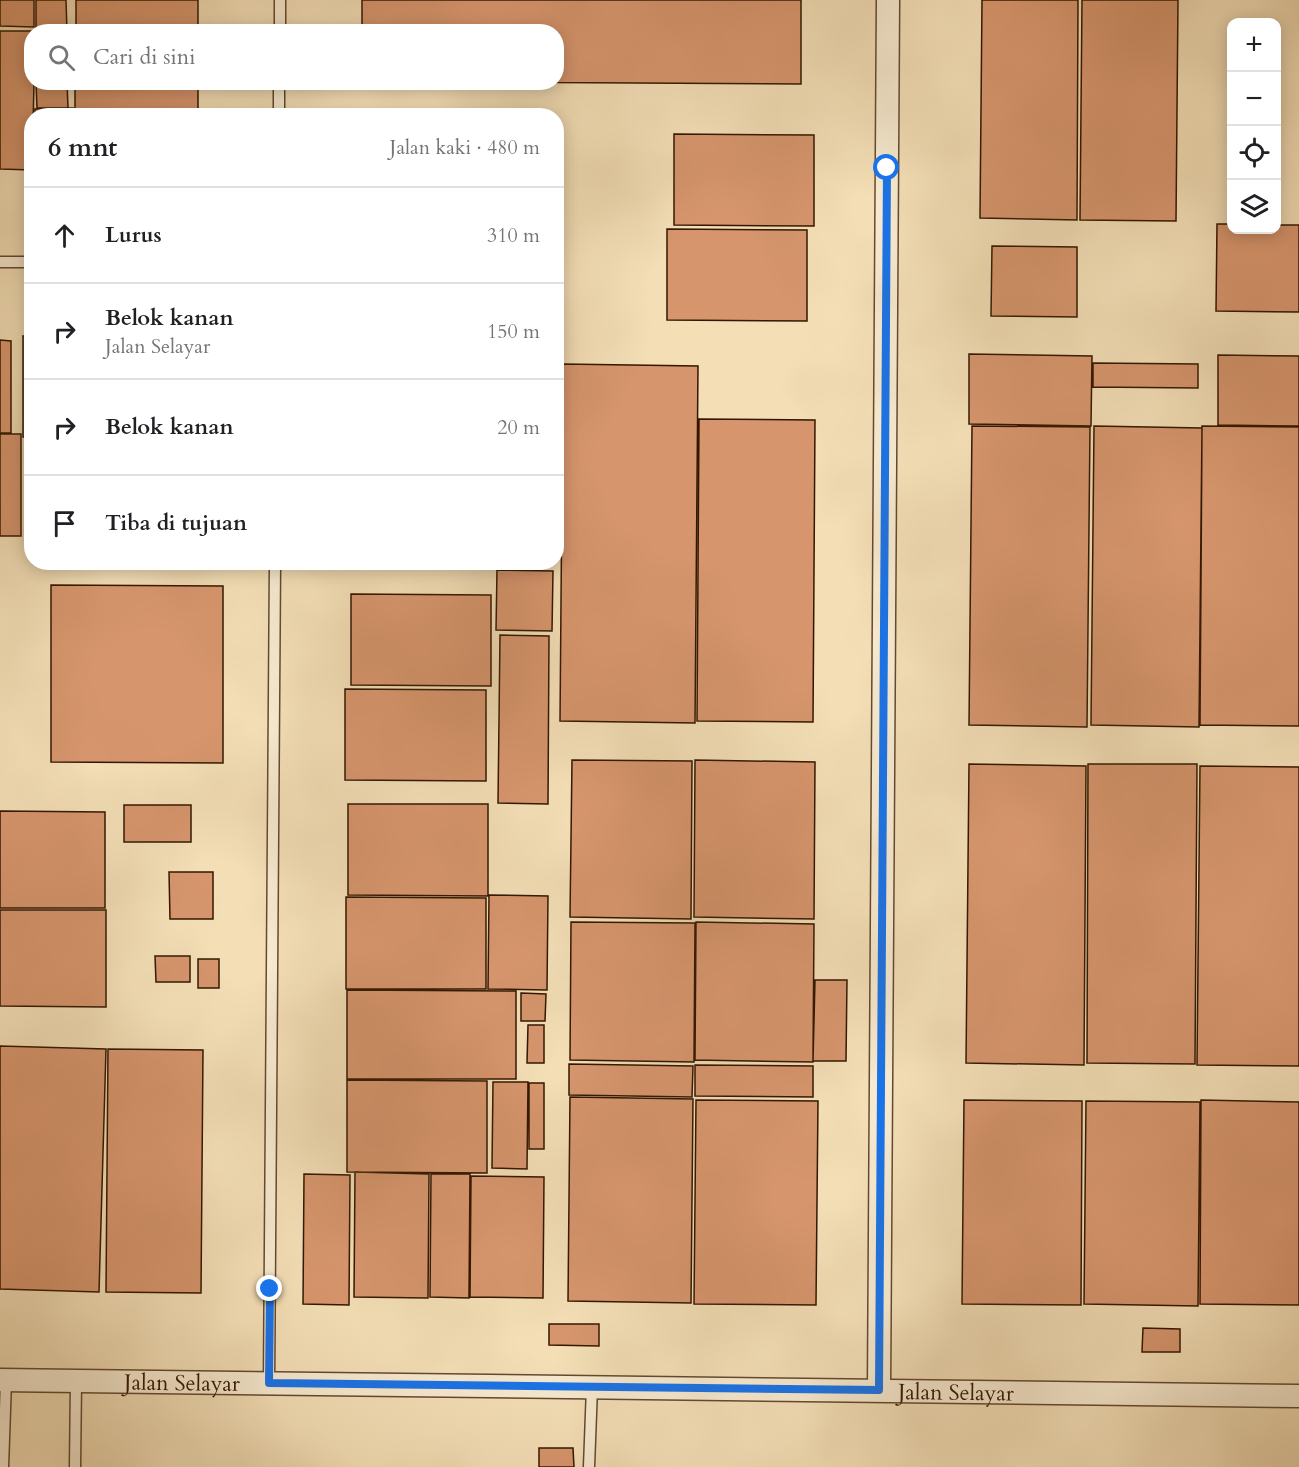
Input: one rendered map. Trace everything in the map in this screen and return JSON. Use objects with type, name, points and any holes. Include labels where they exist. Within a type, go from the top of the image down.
[{"type":"street","points":[[879,1390],[888,0]]},
{"type":"street","name":"Jalan Selayar","points":[[3,1380],[1299,1396]]},
{"type":"lane","points":[[280,0],[280,24]]},
{"type":"lane","points":[[279,90],[279,108]]},
{"type":"lane","points":[[0,262],[24,262]]},
{"type":"lane","points":[[269,1383],[275,570]]},
{"type":"lane","points":[[3,1380],[3,1467]]},
{"type":"lane","points":[[75,1467],[76,1380]]},
{"type":"lane","points":[[589,1467],[592,1387]]},
{"type":"building","points":[[0,0],[34,0],[34,24],[24,24],[24,27],[0,26]]},
{"type":"building","points":[[36,0],[66,0],[67,24],[36,24]]},
{"type":"building","points":[[76,0],[198,0],[198,24],[76,24]]},
{"type":"building","points":[[362,0],[801,0],[801,84],[564,83],[564,24],[362,24]]},
{"type":"building","points":[[982,0],[1078,0],[1077,220],[980,218]]},
{"type":"building","points":[[1082,0],[1178,0],[1176,221],[1080,220]]},
{"type":"building","points":[[0,31],[24,31],[24,90],[34,90],[33,108],[24,108],[24,170],[0,169]]},
{"type":"building","points":[[36,90],[67,90],[68,108],[37,108]]},
{"type":"building","points":[[75,90],[198,90],[198,108],[75,108]]},
{"type":"building","points":[[674,134],[814,135],[814,226],[674,225]]},
{"type":"building","points":[[1217,224],[1227,224],[1227,234],[1281,234],[1281,225],[1299,225],[1299,312],[1216,311]]},
{"type":"building","points":[[667,229],[807,230],[807,321],[667,320]]},
{"type":"building","points":[[992,246],[1077,247],[1077,317],[991,316]]},
{"type":"building","points":[[23,336],[24,336],[24,437]]},
{"type":"building","points":[[0,340],[11,341],[11,433],[0,433]]},
{"type":"building","points":[[969,354],[1092,356],[1091,426],[969,424]]},
{"type":"building","points":[[1218,355],[1299,356],[1299,426],[1218,425]]},
{"type":"building","points":[[1093,363],[1198,364],[1198,388],[1093,387]]},
{"type":"building","points":[[564,364],[698,366],[695,723],[560,721],[561,570],[564,570]]},
{"type":"building","points":[[699,419],[815,420],[813,722],[697,721]]},
{"type":"building","points":[[972,426],[1090,427],[1087,727],[969,725]]},
{"type":"building","points":[[1094,426],[1202,428],[1199,727],[1091,725]]},
{"type":"building","points":[[1202,426],[1299,427],[1299,726],[1200,725]]},
{"type":"building","points":[[0,434],[21,434],[21,536],[0,536]]},
{"type":"building","points":[[497,570],[553,571],[552,631],[496,630]]},
{"type":"building","points":[[51,585],[223,586],[223,763],[51,762]]},
{"type":"building","points":[[351,594],[491,595],[491,686],[351,685]]},
{"type":"building","points":[[500,635],[549,636],[548,804],[498,803]]},
{"type":"building","points":[[345,689],[486,690],[486,781],[345,780]]},
{"type":"building","points":[[572,760],[692,761],[691,919],[570,917]]},
{"type":"building","points":[[695,760],[815,762],[814,919],[694,917]]},
{"type":"building","points":[[969,764],[1086,766],[1084,1065],[966,1063]]},
{"type":"building","points":[[1088,764],[1197,764],[1195,1064],[1087,1063]]},
{"type":"building","points":[[1200,766],[1299,767],[1299,1066],[1197,1065]]},
{"type":"building","points":[[348,804],[488,804],[488,896],[348,895]]},
{"type":"building","points":[[124,805],[191,805],[191,842],[124,842]]},
{"type":"building","points":[[0,811],[105,812],[105,908],[0,908]]},
{"type":"building","points":[[169,872],[213,872],[213,919],[170,919]]},
{"type":"building","points":[[489,895],[548,896],[547,990],[488,989]]},
{"type":"building","points":[[346,897],[486,898],[486,989],[346,989]]},
{"type":"building","points":[[0,910],[106,910],[106,1007],[0,1006]]},
{"type":"building","points":[[571,922],[695,923],[694,1062],[570,1060]]},
{"type":"building","points":[[696,922],[814,924],[813,1062],[695,1060]]},
{"type":"building","points":[[155,956],[190,956],[190,982],[156,982]]},
{"type":"building","points":[[198,959],[219,959],[219,988],[198,988]]},
{"type":"building","points":[[815,980],[847,980],[846,1061],[813,1061]]},
{"type":"building","points":[[347,990],[516,991],[516,1079],[347,1079]]},
{"type":"building","points":[[521,993],[546,994],[545,1021],[521,1021]]},
{"type":"building","points":[[528,1025],[544,1025],[544,1063],[527,1063]]},
{"type":"building","points":[[0,1046],[106,1049],[99,1292],[0,1289]]},
{"type":"building","points":[[108,1049],[203,1050],[201,1293],[106,1292]]},
{"type":"building","points":[[569,1064],[693,1066],[692,1097],[569,1095]]},
{"type":"building","points":[[695,1065],[813,1066],[813,1097],[695,1096]]},
{"type":"building","points":[[347,1080],[487,1081],[487,1173],[347,1172]]},
{"type":"building","points":[[493,1082],[528,1082],[527,1169],[492,1168]]},
{"type":"building","points":[[529,1083],[544,1083],[544,1149],[529,1149]]},
{"type":"building","points":[[570,1097],[693,1099],[691,1303],[568,1301]]},
{"type":"building","points":[[696,1100],[818,1101],[816,1305],[694,1304]]},
{"type":"building","points":[[964,1100],[1082,1101],[1081,1305],[962,1304]]},
{"type":"building","points":[[1201,1100],[1299,1102],[1299,1305],[1200,1304]]},
{"type":"building","points":[[1086,1101],[1200,1102],[1198,1306],[1084,1304]]},
{"type":"building","points":[[355,1172],[429,1174],[428,1298],[354,1297]]},
{"type":"building","points":[[304,1174],[350,1175],[349,1305],[303,1304]]},
{"type":"building","points":[[431,1174],[470,1174],[469,1298],[430,1297]]},
{"type":"building","points":[[471,1176],[544,1177],[543,1298],[470,1297]]},
{"type":"building","points":[[549,1324],[599,1324],[599,1346],[549,1345]]},
{"type":"building","points":[[1143,1328],[1180,1329],[1180,1352],[1142,1352]]},
{"type":"building","points":[[539,1448],[573,1448],[574,1467],[539,1467]]},
{"type":"route","points":[[270,1289],[269,1383],[879,1390],[887,168]]}]
